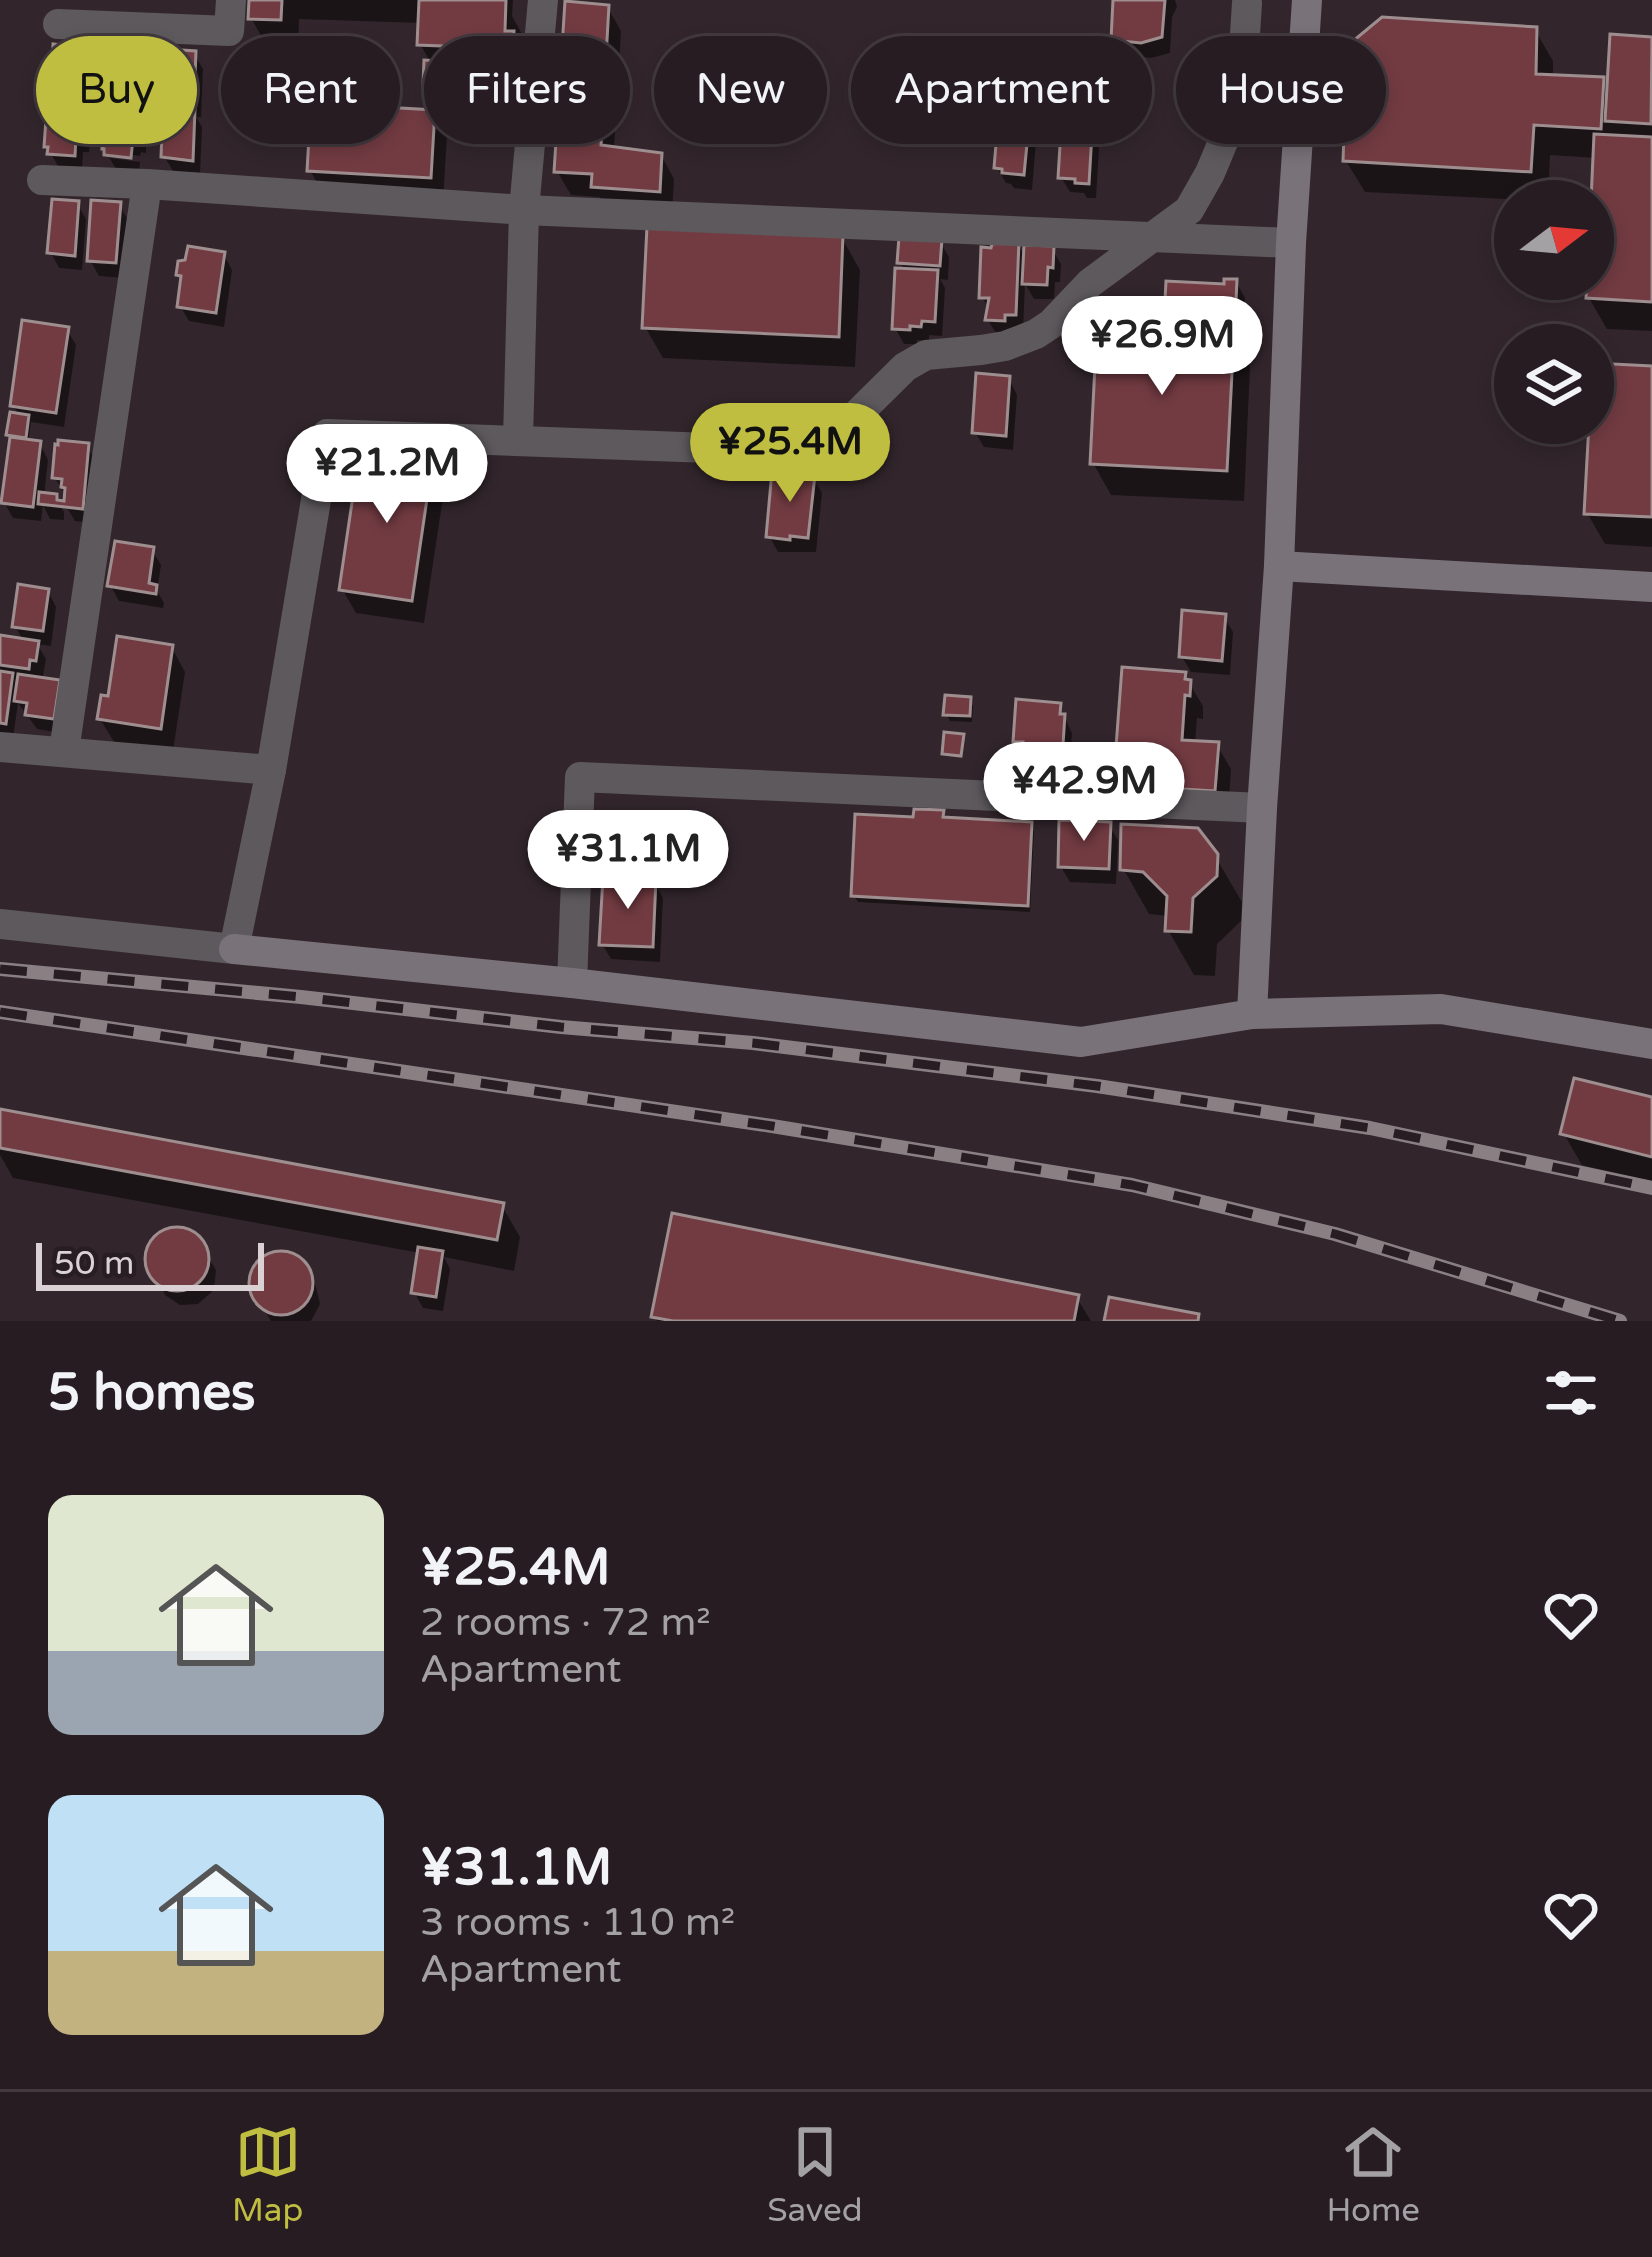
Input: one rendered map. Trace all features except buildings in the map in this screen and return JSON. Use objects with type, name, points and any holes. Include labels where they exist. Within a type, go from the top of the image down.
[{"type":"street","points":[[58,24],[229,32],[231,0]]},
{"type":"street","points":[[518,440],[524,210],[543,0]]},
{"type":"street","points":[[1252,1014],[1307,0]]},
{"type":"street","points":[[234,949],[271,770],[327,434],[819,452],[915,360],[943,352],[1005,346],[1036,334],[1090,284],[1189,210],[1233,118],[1247,3]]},
{"type":"street","points":[[42,179],[524,210],[1291,243]]},
{"type":"street","points":[[64,751],[147,184]]},
{"type":"street","points":[[1279,566],[1652,587]]},
{"type":"street","points":[[0,746],[271,770]]},
{"type":"street","points":[[572,983],[580,777],[1262,808]]},
{"type":"street","points":[[0,924],[1082,1042],[1252,1014],[1442,1009],[1652,1044]]},
{"type":"railway","points":[[0,969],[753,1043],[1097,1086],[1370,1128],[1652,1188]]},
{"type":"railway","points":[[0,1012],[772,1126],[1132,1185],[1335,1234],[1620,1321]]}]
